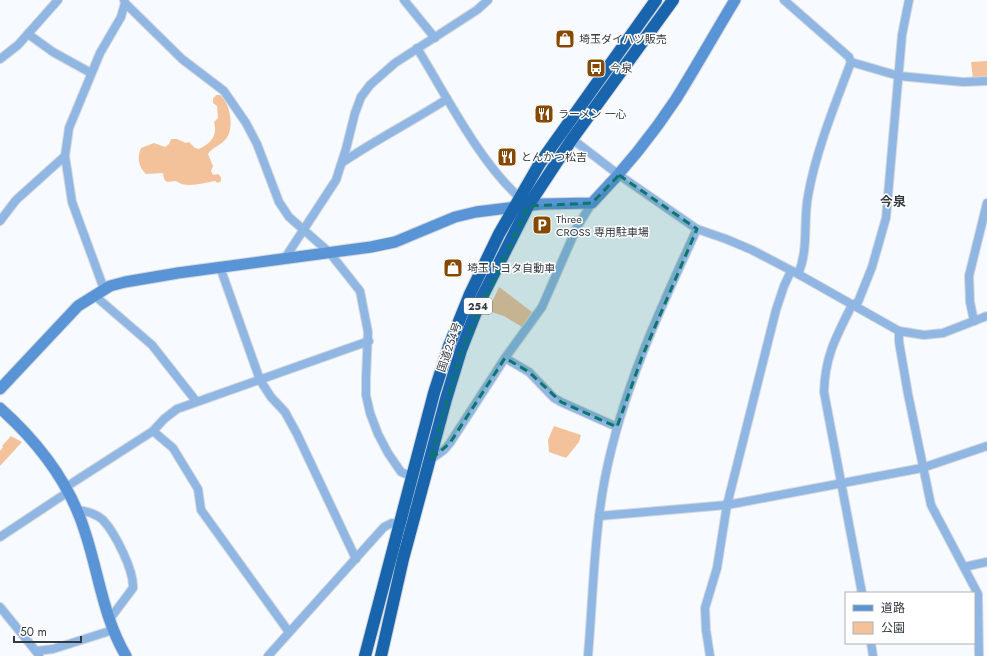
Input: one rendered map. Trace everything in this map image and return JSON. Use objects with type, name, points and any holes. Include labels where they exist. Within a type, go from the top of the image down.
[{"type":"highway","name":"国道254号","points":[[365,656],[413,478],[434,393],[449,346],[470,294],[519,197],[554,142],[656,0]]},
{"type":"highway","name":"国道254号","points":[[380,656],[403,559],[446,399],[471,323],[496,268],[528,206],[572,139],[673,0]]},
{"type":"street","points":[[0,59],[28,34],[58,0]]},
{"type":"street","points":[[404,0],[435,38]]},
{"type":"street","points":[[285,258],[336,180],[354,113],[361,96],[380,75],[417,48],[477,10],[488,0]]},
{"type":"street","points":[[430,460],[444,450],[450,443],[505,358],[542,307],[577,226],[592,203],[618,175],[649,137],[676,99],[735,0]]},
{"type":"street","points":[[710,656],[706,630],[705,608],[717,568],[727,505],[776,310],[784,286],[795,272],[804,249],[805,212],[808,194],[831,116],[851,62],[849,57],[784,0]]},
{"type":"street","points":[[862,592],[824,392],[824,372],[831,347],[852,305],[858,302],[872,267],[886,218],[903,22],[909,0]]},
{"type":"street","points":[[125,2],[121,17],[112,30],[91,73],[69,128],[65,156],[72,202],[99,292],[152,346],[196,401]]},
{"type":"street","points":[[125,2],[182,59],[224,91],[246,123],[257,144],[279,202],[289,217],[302,230],[329,252],[360,291],[364,304],[369,341],[366,383],[370,413],[378,434],[388,453],[401,472],[413,478]]},
{"type":"street","points":[[28,34],[53,52],[91,73]]},
{"type":"street","points":[[417,48],[473,140],[509,188],[519,197]]},
{"type":"street","points":[[851,62],[899,76],[974,82],[987,81]]},
{"type":"street","points":[[342,162],[376,140],[411,123],[448,99]]},
{"type":"street","points":[[572,139],[618,175],[697,229],[726,239],[795,272],[899,331],[924,335],[943,333],[987,316]]},
{"type":"street","points":[[0,221],[16,200],[65,156]]},
{"type":"street","points":[[0,390],[66,318],[99,292],[131,280],[329,252],[371,248],[395,242],[455,217],[476,212],[513,209],[528,206],[592,203]]},
{"type":"street","points":[[974,321],[970,302],[969,276],[987,203]]},
{"type":"street","points":[[588,656],[599,516],[605,478],[617,427],[642,358],[697,229]]},
{"type":"street","points":[[220,267],[260,380],[271,397],[285,412],[298,434],[356,559]]},
{"type":"street","points":[[899,331],[899,342],[905,379],[922,468],[931,505],[935,516],[978,594],[979,656]]},
{"type":"street","points":[[0,537],[153,431],[164,419],[177,409],[369,341]]},
{"type":"street","points":[[505,358],[528,372],[554,398],[617,427]]},
{"type":"street","points":[[0,408],[30,436],[50,463],[67,490],[77,510],[86,534],[111,625],[126,656]]},
{"type":"street","points":[[153,431],[173,448],[198,489],[201,510],[289,632]]},
{"type":"street","points":[[599,516],[727,505],[922,468],[987,446]]},
{"type":"street","points":[[0,608],[38,653],[53,649],[111,625],[133,588],[130,570],[121,549],[103,520],[93,513],[77,510]]},
{"type":"street","points":[[268,656],[384,527],[392,523],[400,525]]},
{"type":"street","points":[[964,567],[987,562]]},
{"type":"street","points":[[871,644],[873,656]]},
{"type":"highlighted area","points":[[619,175],[697,229],[642,357],[617,427],[561,402],[529,372],[505,358],[450,443],[430,460],[461,350],[528,206],[592,203]]},
{"type":"green space","points":[[987,61],[987,78],[973,79],[971,62]]},
{"type":"green space","points":[[216,95],[220,95],[226,103],[229,109],[231,123],[229,135],[222,143],[208,154],[213,166],[211,171],[213,175],[218,174],[221,177],[221,181],[218,183],[215,181],[195,185],[185,185],[176,181],[167,182],[164,179],[163,173],[146,174],[141,168],[139,162],[141,148],[154,143],[165,147],[169,144],[171,139],[177,139],[186,143],[189,142],[195,148],[199,149],[210,142],[215,131],[214,122],[218,118],[217,106],[213,103],[213,99]]},
{"type":"green space","points":[[499,287],[532,312],[522,327],[504,316],[488,311]]},
{"type":"green space","points":[[554,426],[581,435],[579,442],[566,458],[549,452],[548,440]]},
{"type":"green space","points":[[11,436],[22,442],[0,466],[0,451],[3,447],[2,446]]},
{"type":"place","name":"埼玉ダイハツ販売","points":[[565,39]]},
{"type":"place","name":"今泉","points":[[596,68]]},
{"type":"place","name":"ラーメン 一心","points":[[544,114]]},
{"type":"place","name":"とんかつ松吉","points":[[507,157]]},
{"type":"place","name":"Three CROSS 専用駐車場","points":[[542,225]]},
{"type":"place","name":"埼玉トヨタ自動車","points":[[453,268]]},
{"type":"district","name":"今泉","points":[[893,201]]}]
